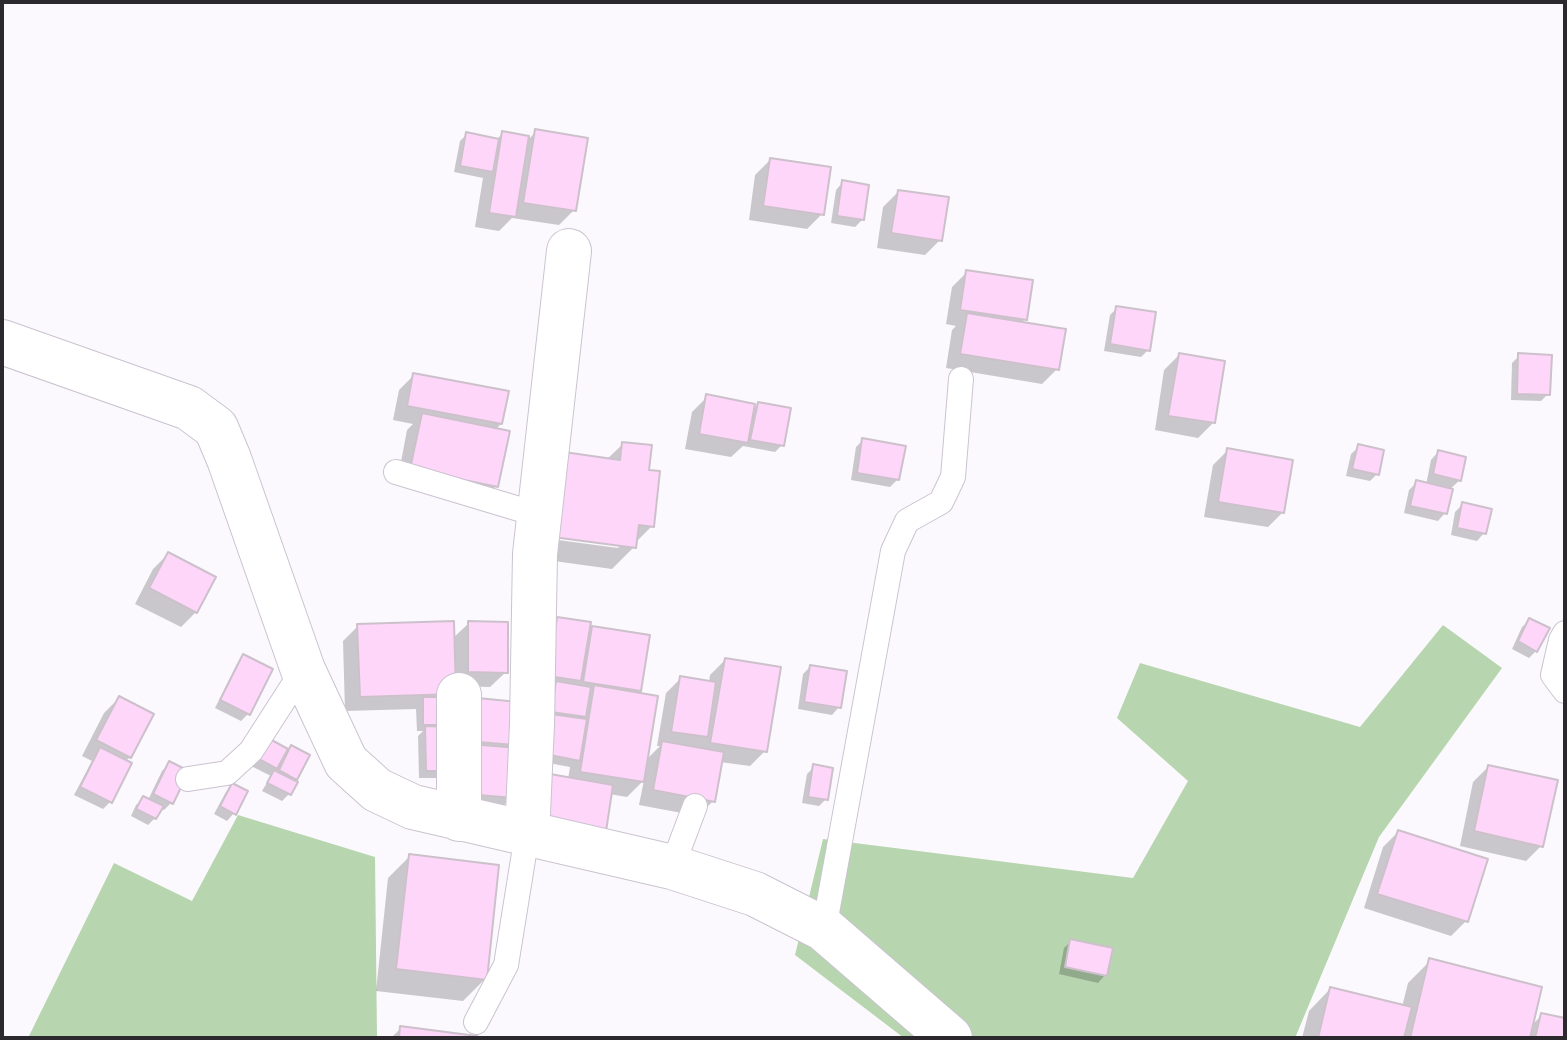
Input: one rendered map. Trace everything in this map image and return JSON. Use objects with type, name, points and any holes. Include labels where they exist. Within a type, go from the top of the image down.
[{"type":"street","points":[[527,835],[535,554],[569,251]]},
{"type":"street","points":[[2,342],[189,408],[216,428],[303,670],[346,762],[377,790],[413,807],[672,867],[755,894],[824,929],[950,1038]]},
{"type":"street","points":[[459,695],[459,819]]},
{"type":"lane","points":[[824,929],[893,551],[907,521],[941,502],[953,477],[961,379]]},
{"type":"lane","points":[[396,472],[539,515]]},
{"type":"lane","points":[[1565,633],[1553,675],[1565,691]]},
{"type":"lane","points":[[188,779],[227,773],[251,751],[303,670]]},
{"type":"lane","points":[[672,867],[695,806]]},
{"type":"lane","points":[[476,1022],[506,965],[527,835]]},
{"type":"green space","points":[[1443,625],[1502,668],[1379,837],[1295,1038],[904,1038],[795,955],[823,839],[1133,878],[1188,781],[1117,718],[1140,663],[1360,727]]},
{"type":"green space","points":[[238,815],[375,857],[377,1038],[28,1038],[114,863],[192,901]]},
{"type":"building","points":[[535,129],[588,138],[576,211],[523,203]]},
{"type":"building","points":[[502,131],[529,136],[516,217],[489,213]]},
{"type":"building","points":[[466,132],[499,139],[493,172],[460,166]]},
{"type":"building","points":[[770,158],[831,167],[824,215],[763,206]]},
{"type":"building","points":[[842,180],[869,185],[864,220],[837,216]]},
{"type":"building","points":[[898,190],[949,197],[942,241],[891,233]]},
{"type":"building","points":[[966,270],[1033,280],[1027,320],[960,310]]},
{"type":"building","points":[[1116,306],[1156,312],[1150,351],[1110,344]]},
{"type":"building","points":[[967,313],[1066,329],[1059,370],[960,354]]},
{"type":"building","points":[[1179,353],[1225,361],[1215,423],[1168,416]]},
{"type":"building","points":[[1518,353],[1552,355],[1550,395],[1517,394]]},
{"type":"building","points":[[413,373],[509,391],[502,424],[407,406]]},
{"type":"building","points":[[706,394],[755,404],[748,443],[699,434]]},
{"type":"building","points":[[758,402],[791,408],[784,446],[750,440]]},
{"type":"building","points":[[422,413],[510,431],[498,487],[410,469]]},
{"type":"building","points":[[862,438],[906,446],[899,480],[857,473]]},
{"type":"building","points":[[622,442],[652,445],[649,470],[660,471],[654,527],[639,525],[636,548],[553,537],[564,452],[620,460]]},
{"type":"building","points":[[1358,444],[1384,450],[1379,475],[1352,469]]},
{"type":"building","points":[[1227,448],[1293,460],[1284,513],[1218,502]]},
{"type":"building","points":[[1438,450],[1466,457],[1461,481],[1433,474]]},
{"type":"building","points":[[1416,480],[1453,489],[1447,514],[1410,506]]},
{"type":"building","points":[[1462,502],[1492,509],[1486,534],[1457,528]]},
{"type":"building","points":[[168,552],[216,577],[197,613],[149,588]]},
{"type":"building","points":[[557,617],[591,622],[581,681],[548,676]]},
{"type":"building","points":[[1529,618],[1550,628],[1537,652],[1518,641]]},
{"type":"building","points":[[454,621],[456,694],[360,697],[357,624]]},
{"type":"building","points":[[468,621],[508,622],[508,673],[468,672]]},
{"type":"building","points":[[592,626],[650,635],[641,691],[583,682]]},
{"type":"building","points":[[243,654],[273,669],[250,715],[220,700]]},
{"type":"building","points":[[725,658],[781,667],[767,752],[710,743]]},
{"type":"building","points":[[810,665],[847,671],[841,708],[804,702]]},
{"type":"building","points":[[680,676],[716,682],[708,737],[671,732]]},
{"type":"building","points":[[556,681],[591,687],[586,717],[551,712]]},
{"type":"building","points":[[594,685],[658,696],[644,782],[580,772]]},
{"type":"building","points":[[119,696],[154,714],[131,758],[96,740]]},
{"type":"building","points":[[423,697],[450,697],[451,725],[423,725]]},
{"type":"building","points":[[468,697],[518,702],[515,745],[465,741]]},
{"type":"building","points":[[551,714],[587,719],[580,761],[545,754]]},
{"type":"building","points":[[425,726],[452,727],[452,771],[426,771]]},
{"type":"building","points":[[268,738],[288,749],[277,769],[257,758]]},
{"type":"building","points":[[662,741],[724,752],[715,802],[653,790]]},
{"type":"building","points":[[470,744],[518,748],[514,798],[466,794]]},
{"type":"building","points":[[291,745],[310,755],[297,780],[279,770]]},
{"type":"building","points":[[100,747],[132,763],[112,803],[80,787]]},
{"type":"building","points":[[169,761],[189,771],[173,804],[153,794]]},
{"type":"building","points":[[813,764],[833,768],[828,800],[808,797]]},
{"type":"building","points":[[1488,765],[1558,780],[1543,847],[1474,831]]},
{"type":"building","points":[[274,770],[298,782],[291,795],[267,783]]},
{"type":"building","points":[[550,774],[613,785],[605,838],[541,827]]},
{"type":"building","points":[[232,783],[248,791],[236,815],[220,806]]},
{"type":"building","points":[[143,796],[164,806],[156,819],[136,809]]},
{"type":"building","points":[[1398,830],[1488,859],[1468,922],[1377,894]]},
{"type":"building","points":[[409,854],[499,865],[487,980],[396,969]]},
{"type":"building","points":[[1070,939],[1113,948],[1107,976],[1065,967]]},
{"type":"building","points":[[1429,958],[1542,987],[1530,1038],[1410,1038]]},
{"type":"building","points":[[1330,987],[1412,1007],[1404,1038],[1318,1038]]},
{"type":"building","points":[[1541,1013],[1565,1018],[1565,1038],[1535,1038]]},
{"type":"building","points":[[400,1026],[477,1036],[477,1038],[399,1038]]}]
